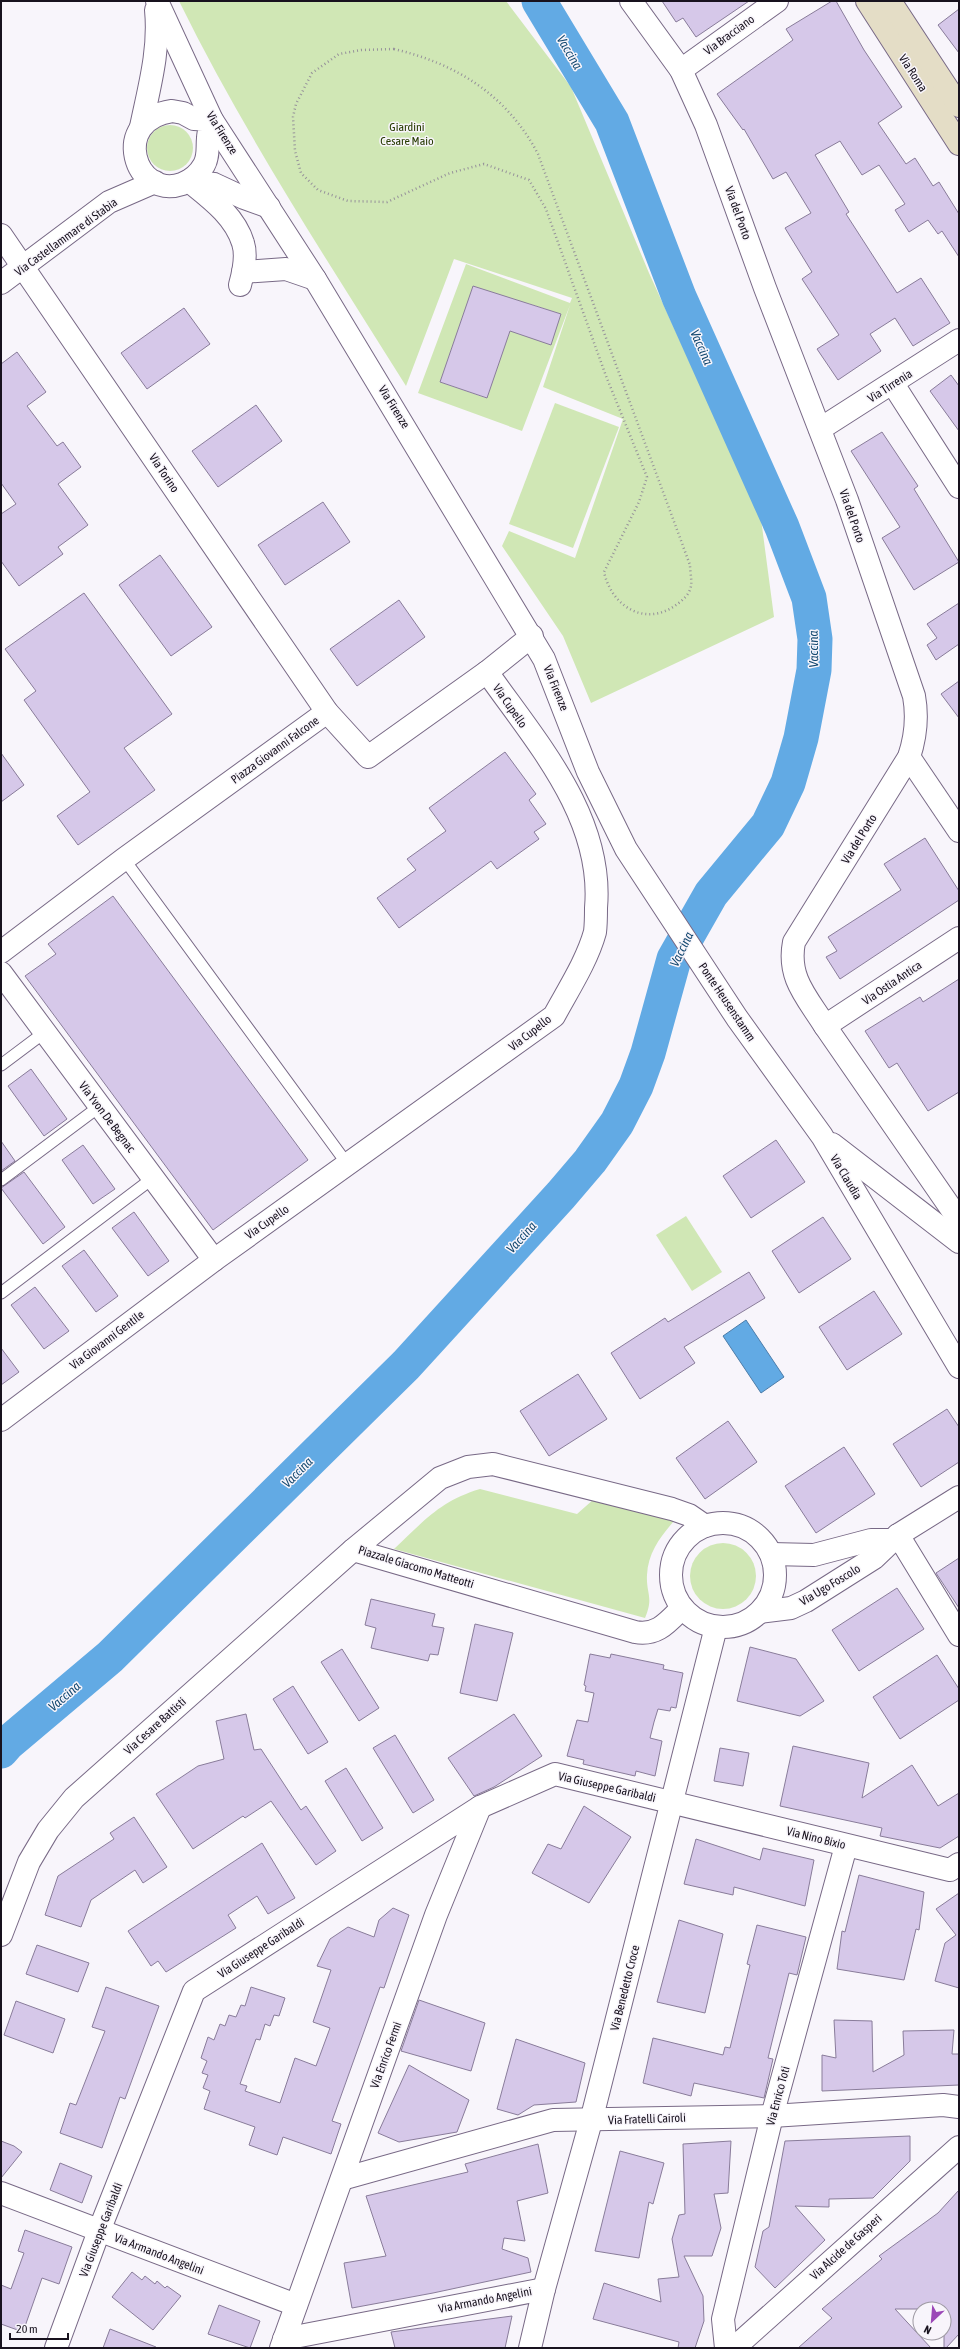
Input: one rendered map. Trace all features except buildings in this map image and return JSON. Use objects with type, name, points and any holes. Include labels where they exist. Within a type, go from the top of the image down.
[{"type":"street","name":"Via Firenze","points":[[156,1],[212,120],[315,279],[532,636],[556,685],[588,772],[612,824]]},
{"type":"street","points":[[141,127],[149,119],[160,113],[172,111],[183,113],[194,119],[212,120],[205,163],[199,174],[189,181],[178,185],[166,185],[155,182],[140,169],[136,159],[134,148],[136,137],[141,127],[155,62],[158,30],[156,1]]},
{"type":"street","name":"Via del Porto","points":[[631,1],[681,70],[706,125],[765,288],[847,500],[914,696],[916,728],[908,757],[794,942],[791,956],[794,975],[825,1026]]},
{"type":"street","name":"Via Bracciano","points":[[681,70],[777,1]]},
{"type":"street","name":"Via Roma","points":[[867,1],[959,144]]},
{"type":"street","name":"Via Roma","points":[[890,1],[959,106]]},
{"type":"street","points":[[109,202],[136,159]]},
{"type":"street","points":[[189,181],[214,184],[244,198],[269,207]]},
{"type":"street","points":[[189,181],[217,203],[232,221],[244,244],[242,279],[286,268],[315,279]]},
{"type":"street","name":"Via Castellammare di Stabia","points":[[1,283],[24,268],[109,202],[155,182]]},
{"type":"street","name":"Via Torino","points":[[1,235],[327,712]]},
{"type":"street","name":"Via Tirrenia","points":[[820,429],[893,384],[959,340]]},
{"type":"street","points":[[893,384],[959,487]]},
{"type":"street","name":"Piazza Giovanni Falcone","points":[[124,859],[327,712],[368,757],[487,672],[532,636]]},
{"type":"street","name":"Via Cupello","points":[[214,1260],[554,1016],[578,972],[595,932],[598,889],[594,853],[564,782],[487,672]]},
{"type":"street","points":[[908,757],[959,831]]},
{"type":"street","name":"Ponte Heusenstamm","points":[[612,824],[626,849],[738,1018],[822,1136]]},
{"type":"street","points":[[1,952],[124,859]]},
{"type":"street","name":"Via Ostia Antica","points":[[825,1026],[959,938]]},
{"type":"street","name":"Via Yvon De Begnac","points":[[1,973],[214,1260]]},
{"type":"street","points":[[825,1026],[959,1220]]},
{"type":"street","name":"Via Claudia","points":[[822,1136],[959,1242]]},
{"type":"street","name":"Via Claudia","points":[[822,1136],[959,1367]]},
{"type":"street","name":"Via Giovanni Gentile","points":[[1,1420],[214,1260]]},
{"type":"street","name":"Piazzale Giacomo Matteotti","points":[[353,1550],[440,1478],[468,1467],[492,1464],[672,1509],[690,1515],[705,1526]]},
{"type":"street","name":"Via Ugo Foscolo","points":[[760,1612],[791,1608],[806,1601],[874,1558],[895,1537],[959,1497]]},
{"type":"street","points":[[720,1522],[736,1524],[750,1530],[762,1540],[771,1554],[775,1569],[774,1585],[770,1600],[760,1612],[747,1622],[732,1627],[716,1627],[697,1620],[682,1608],[674,1594],[670,1577],[672,1561],[683,1542],[690,1534],[705,1526],[720,1522]]},
{"type":"street","points":[[895,1537],[959,1635]]},
{"type":"street","name":"Via Ugo Foscolo","points":[[771,1554],[814,1555],[871,1540],[895,1537]]},
{"type":"street","name":"Piazzale Giacomo Matteotti","points":[[353,1550],[635,1632],[650,1633],[660,1629],[682,1608]]},
{"type":"street","name":"Via Cesare Battisti","points":[[1,1934],[29,1862],[48,1830],[74,1798],[353,1550]]},
{"type":"street","name":"Via Benedetto Croce","points":[[530,2348],[544,2289],[591,2121],[716,1627]]},
{"type":"street","name":"Via Giuseppe Garibaldi","points":[[56,2348],[99,2232],[194,1991],[480,1807],[554,1774],[671,1802]]},
{"type":"street","name":"Via Nino Bixio","points":[[671,1802],[846,1846],[950,1870],[959,1864]]},
{"type":"street","name":"Via Enrico Fermi","points":[[282,2343],[436,1915],[480,1807]]},
{"type":"street","name":"Via Enrico Toti","points":[[726,2348],[723,2319],[772,2116],[846,1846]]},
{"type":"street","name":"Via Fratelli Cairoli","points":[[342,2179],[553,2120],[591,2121],[772,2116],[943,2105],[959,2107]]},
{"type":"street","name":"Via Alcide de Gasperi","points":[[734,2348],[959,2146]]},
{"type":"street","name":"Via Armando Angelini","points":[[1,2194],[296,2305]]},
{"type":"street","name":"Via Armando Angelini","points":[[282,2343],[544,2289]]},
{"type":"lane","points":[[124,859],[348,1165]]},
{"type":"lane","points":[[1,1066],[45,1032]]},
{"type":"lane","points":[[1,1180],[100,1106]]},
{"type":"lane","points":[[1,1293],[153,1178]]},
{"type":"path","points":[[394,49],[434,60],[479,84],[514,118],[530,137],[538,154],[690,565],[691,586],[680,602],[665,612],[648,615],[624,606],[607,584],[604,572],[639,502],[647,477],[606,376],[546,209],[528,180],[484,164],[450,173],[387,202],[348,201],[318,190],[301,173],[293,136],[293,117],[296,104],[312,74],[339,54],[360,50],[394,49]]},
{"type":"green space","name":"Giardini Cesare Maio","points":[[179,1],[506,1],[571,87],[649,273],[761,519],[774,617],[591,703],[563,636],[502,546],[509,531],[575,558],[623,419],[543,387],[570,305],[522,431],[418,393],[466,264],[570,303],[572,298],[454,259],[406,386],[259,148],[204,51]],"holes":[[[473,287],[520,303],[486,398],[440,382]],[[527,303],[561,314],[517,333]]]},
{"type":"green space","points":[[170,125],[183,129],[189,135],[193,148],[189,161],[183,167],[170,171],[157,167],[151,161],[147,148],[151,135],[157,129]]},
{"type":"green space","points":[[555,403],[619,427],[573,548],[509,524]]},
{"type":"green space","points":[[686,1216],[722,1272],[692,1291],[656,1235]]},
{"type":"green space","points":[[480,1489],[577,1514],[594,1499],[674,1521],[664,1533],[652,1552],[647,1575],[649,1605],[645,1618],[394,1549],[433,1513],[443,1506],[466,1494]]},
{"type":"green space","points":[[723,1543],[736,1546],[746,1553],[753,1563],[756,1576],[753,1589],[746,1599],[736,1606],[723,1609],[710,1606],[700,1599],[693,1589],[690,1576],[693,1563],[700,1553],[710,1546]]},
{"type":"water","points":[[746,1320],[784,1377],[761,1393],[723,1336]]},
{"type":"waterway","name":"Vaccina","points":[[1,1751],[8,1743],[110,1657],[406,1365],[561,1195],[590,1161],[617,1123],[636,1086],[648,1053],[674,959],[711,894],[768,825],[788,783],[801,738],[814,670],[815,639],[809,598],[782,527],[679,297],[612,122],[539,1]]}]
